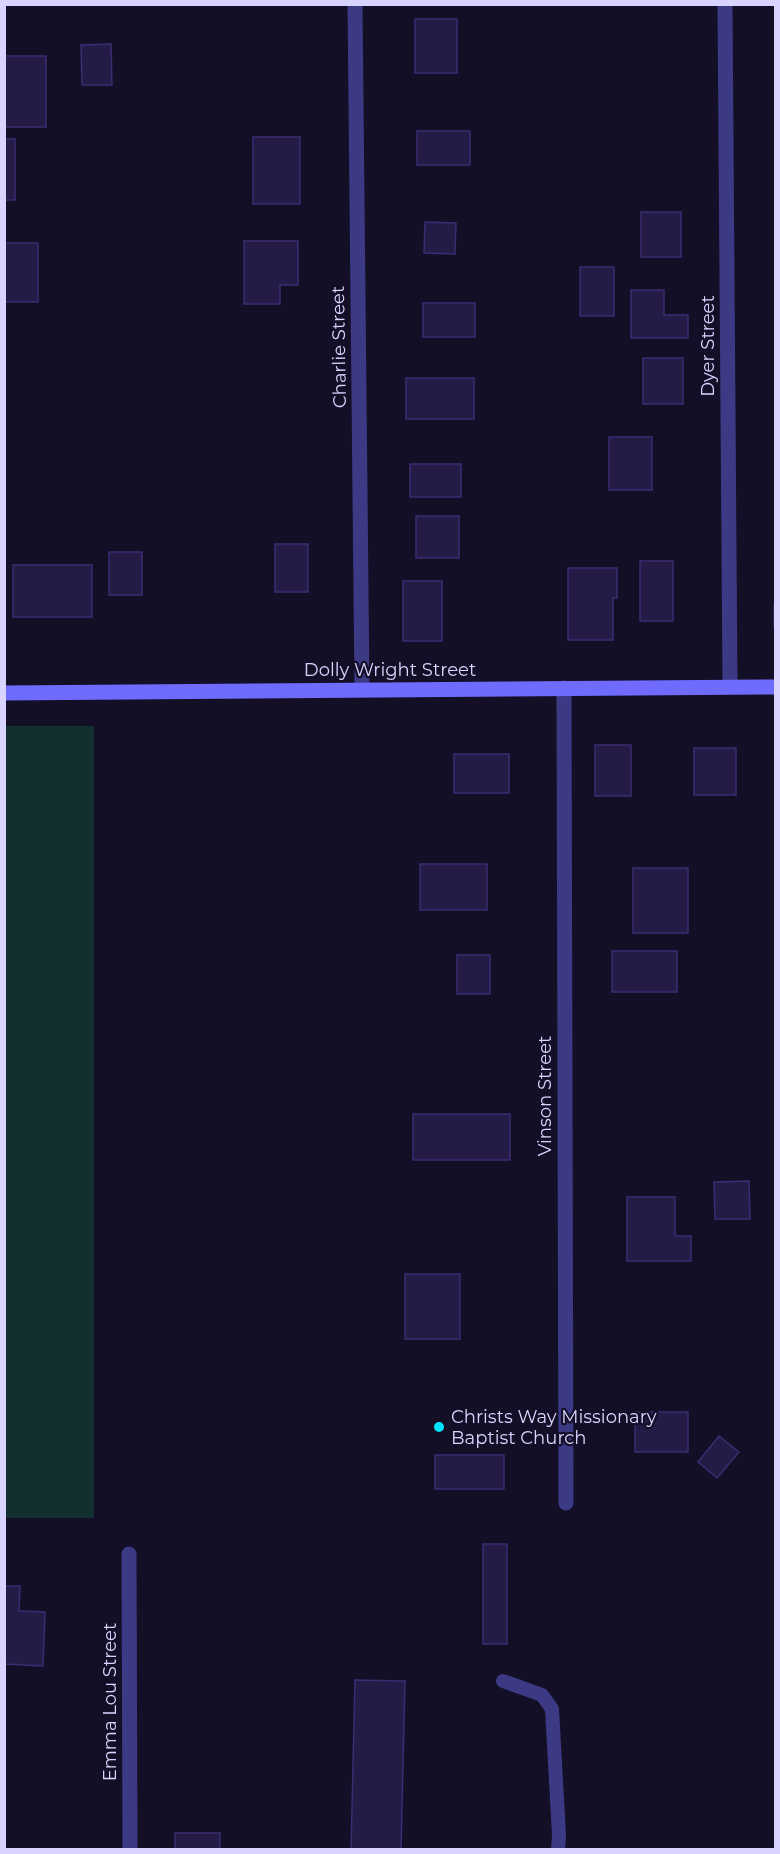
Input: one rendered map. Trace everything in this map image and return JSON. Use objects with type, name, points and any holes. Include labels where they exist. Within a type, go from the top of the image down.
[{"type":"street","name":"Charlie Street","points":[[355,4],[362,689]]},
{"type":"street","name":"Dyer Street","points":[[725,4],[730,687]]},
{"type":"street","name":"Dolly Wright Street","points":[[4,693],[776,687]]},
{"type":"street","name":"Vinson Street","points":[[564,688],[566,1503]]},
{"type":"street","name":"Emma Lou Street","points":[[129,1554],[130,1850]]},
{"type":"lane","points":[[503,1681],[542,1695],[552,1709],[558,1850]]},
{"type":"green space","points":[[5,726],[94,726],[94,1518],[5,1518]]},
{"type":"building","points":[[415,19],[457,19],[457,73],[415,73]]},
{"type":"building","points":[[111,44],[112,85],[82,85],[81,45]]},
{"type":"building","points":[[5,56],[46,56],[46,127],[5,127]]},
{"type":"building","points":[[417,131],[470,131],[470,165],[417,165]]},
{"type":"building","points":[[253,137],[300,137],[300,204],[253,204]]},
{"type":"building","points":[[4,139],[15,139],[15,200],[4,200]]},
{"type":"building","points":[[641,212],[681,212],[681,257],[641,257]]},
{"type":"building","points":[[425,222],[456,223],[455,254],[424,253]]},
{"type":"building","points":[[244,241],[298,241],[298,285],[280,285],[280,304],[244,304]]},
{"type":"building","points":[[4,243],[38,243],[38,302],[4,302]]},
{"type":"building","points":[[580,267],[614,267],[614,316],[580,316]]},
{"type":"building","points":[[631,290],[664,290],[664,315],[688,315],[688,338],[631,338]]},
{"type":"building","points":[[423,303],[475,303],[475,337],[423,337]]},
{"type":"building","points":[[643,358],[683,358],[683,404],[643,404]]},
{"type":"building","points":[[406,378],[474,378],[474,419],[406,419]]},
{"type":"building","points":[[609,437],[652,437],[652,490],[609,490]]},
{"type":"building","points":[[410,464],[461,464],[461,497],[410,497]]},
{"type":"building","points":[[416,516],[459,516],[459,558],[416,558]]},
{"type":"building","points":[[275,544],[308,544],[308,592],[275,592]]},
{"type":"building","points":[[109,552],[142,552],[142,595],[109,595]]},
{"type":"building","points":[[640,561],[673,561],[673,621],[640,621]]},
{"type":"building","points":[[13,565],[92,565],[92,617],[13,617]]},
{"type":"building","points":[[568,568],[617,568],[617,598],[613,598],[613,640],[568,640]]},
{"type":"building","points":[[403,581],[442,581],[442,641],[403,641]]},
{"type":"building","points":[[774,604],[776,604],[776,626],[774,626]]},
{"type":"building","points":[[595,745],[631,745],[631,796],[595,796]]},
{"type":"building","points":[[694,748],[736,748],[736,795],[694,795]]},
{"type":"building","points":[[454,754],[509,754],[509,793],[454,793]]},
{"type":"building","points":[[420,864],[487,864],[487,910],[420,910]]},
{"type":"building","points":[[633,868],[688,868],[688,933],[633,933]]},
{"type":"building","points":[[612,951],[677,951],[677,992],[612,992]]},
{"type":"building","points":[[457,955],[490,955],[490,994],[457,994]]},
{"type":"building","points":[[413,1114],[510,1114],[510,1160],[413,1160]]},
{"type":"building","points":[[749,1181],[750,1219],[715,1219],[714,1182]]},
{"type":"building","points":[[627,1197],[675,1197],[675,1236],[691,1236],[691,1261],[627,1261]]},
{"type":"building","points":[[405,1274],[460,1274],[460,1339],[405,1339]]},
{"type":"building","points":[[635,1412],[688,1412],[688,1452],[635,1452]]},
{"type":"building","points":[[719,1436],[739,1452],[717,1478],[698,1462]]},
{"type":"building","points":[[435,1455],[504,1455],[504,1489],[435,1489]]},
{"type":"building","points":[[483,1544],[507,1544],[507,1644],[483,1644]]},
{"type":"building","points":[[4,1586],[20,1586],[19,1611],[45,1612],[43,1666],[4,1664]]},
{"type":"building","points":[[355,1680],[405,1681],[401,1850],[351,1850]]},
{"type":"building","points":[[175,1833],[220,1833],[220,1850],[175,1850]]},
{"type":"place","name":"Christs Way Missionary Baptist Church","points":[[439,1427]]}]
